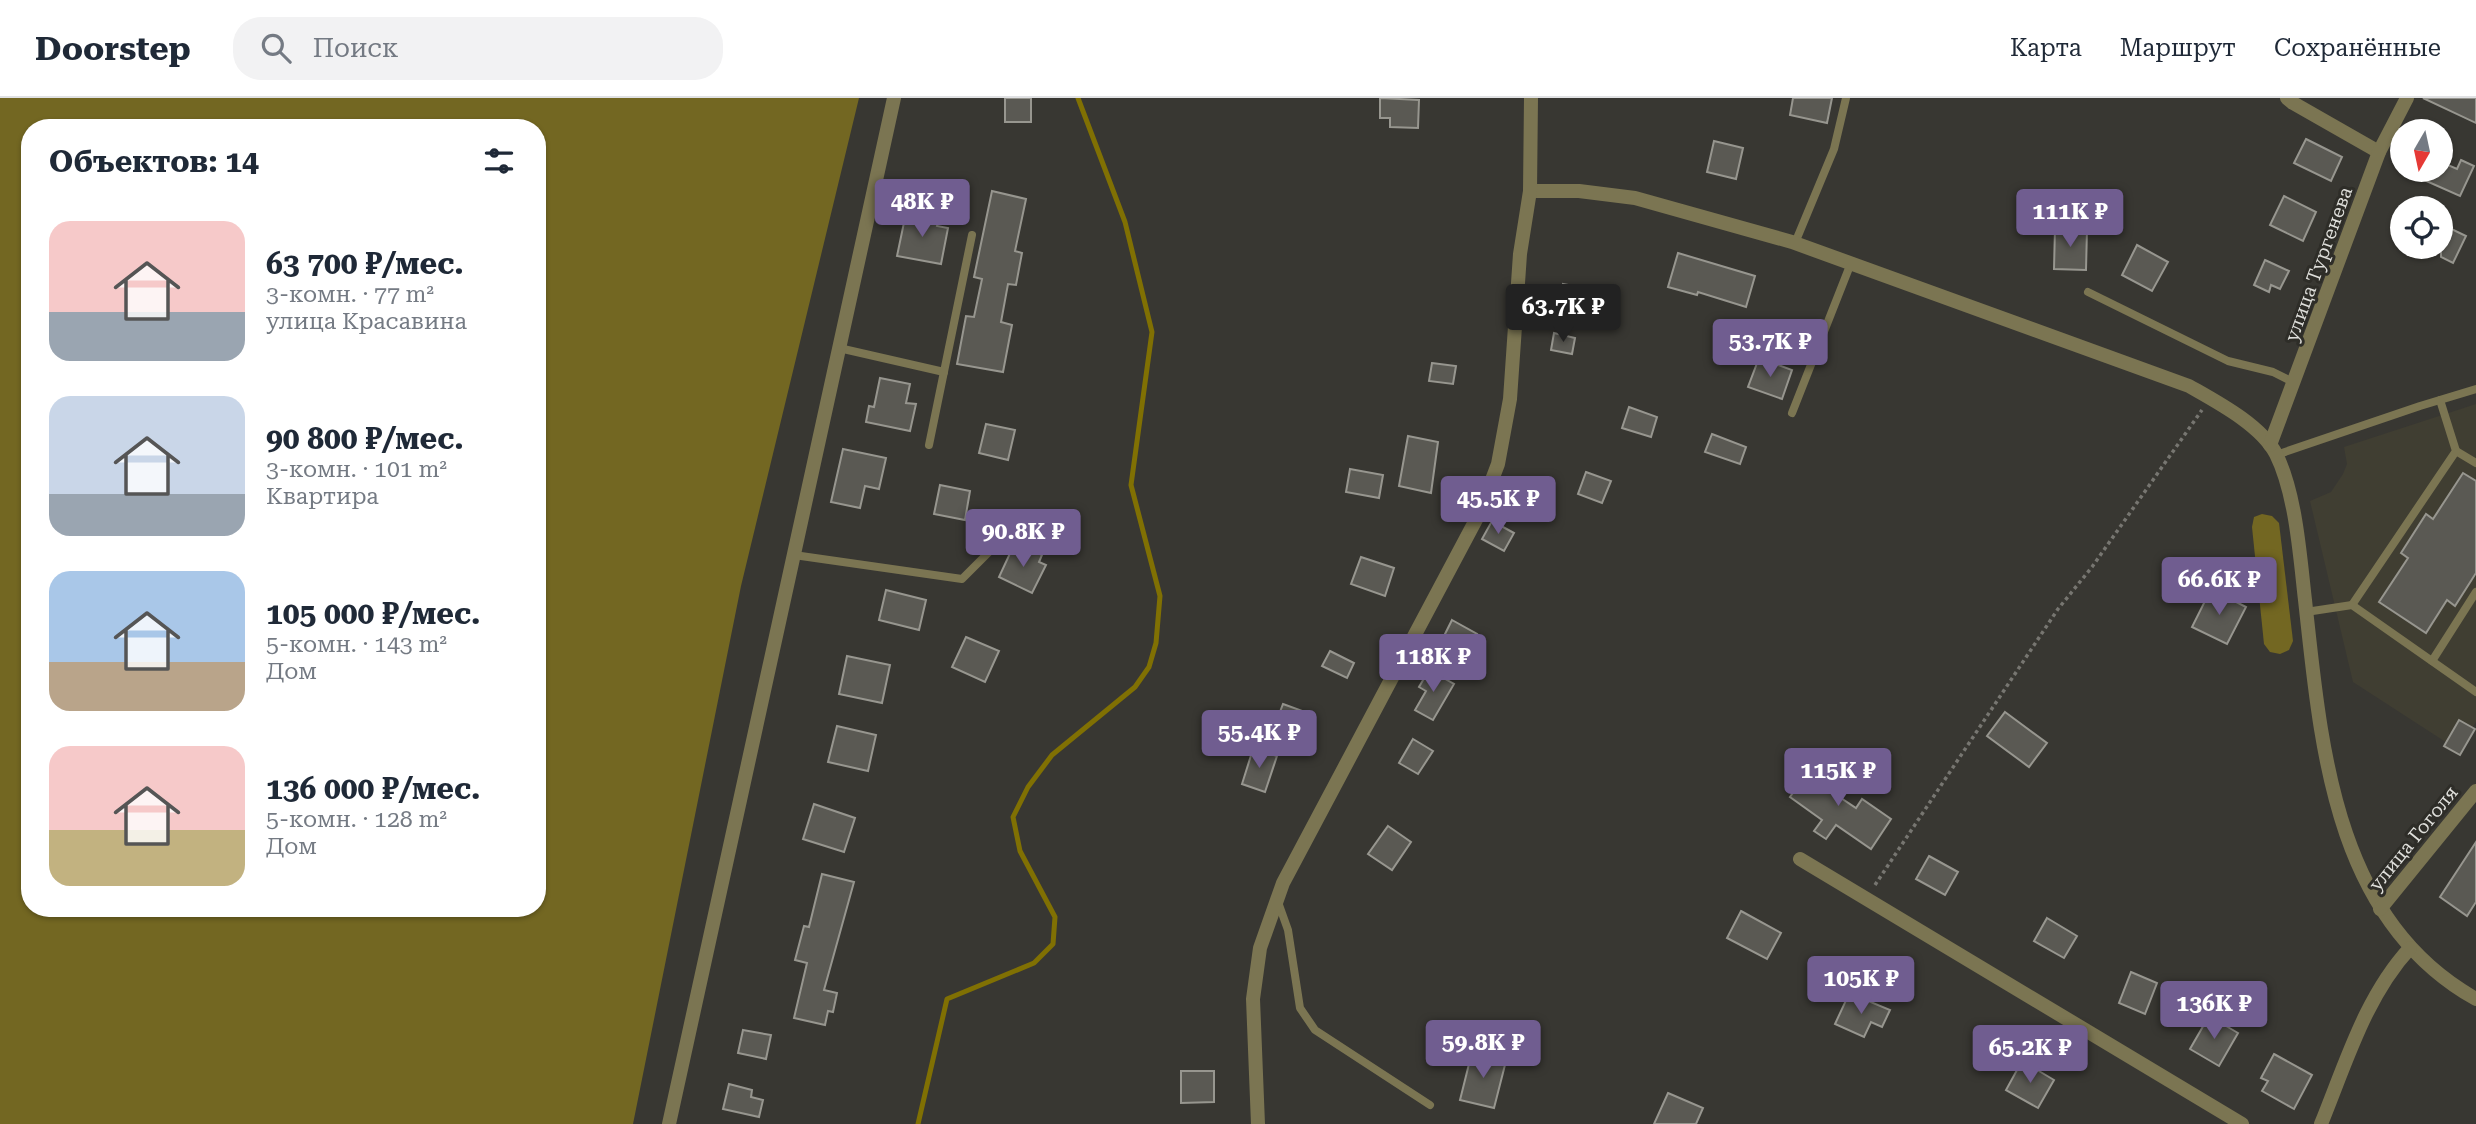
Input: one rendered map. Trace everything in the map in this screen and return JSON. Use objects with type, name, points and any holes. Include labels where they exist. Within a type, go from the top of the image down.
[{"type":"street","points":[[669,1124],[894,98]]},
{"type":"street","points":[[2287,98],[2379,152]]},
{"type":"street","name":"улица Тургенева","points":[[2273,450],[2379,152],[2406,98]]},
{"type":"street","points":[[1258,1124],[1253,999],[1260,948],[1283,883],[1479,514],[1498,464],[1510,399],[1520,254],[1530,191],[1531,102]]},
{"type":"street","points":[[1530,191],[1579,191],[1635,198],[1795,243],[2189,386],[2237,414],[2273,450],[2286,482],[2299,548],[2312,678],[2333,788],[2346,837],[2380,909],[2410,947],[2438,972],[2476,999]]},
{"type":"street","name":"улица Гоголя","points":[[2380,909],[2476,791]]},
{"type":"street","points":[[1800,859],[2242,1124]]},
{"type":"street","points":[[2321,1124],[2369,1006],[2392,967],[2410,947]]},
{"type":"lane","points":[[1795,243],[1834,149],[1846,98]]},
{"type":"lane","points":[[929,445],[972,235]]},
{"type":"lane","points":[[1792,413],[1851,263]]},
{"type":"lane","points":[[2088,292],[2228,361],[2273,372],[2295,383]]},
{"type":"lane","points":[[839,348],[944,372]]},
{"type":"lane","points":[[2273,450],[2476,389]]},
{"type":"lane","points":[[2440,400],[2456,451],[2476,463]]},
{"type":"lane","points":[[2352,606],[2456,451]]},
{"type":"lane","points":[[794,555],[962,579],[1000,541]]},
{"type":"lane","points":[[2432,661],[2476,592]]},
{"type":"lane","points":[[2306,612],[2352,606],[2476,692]]},
{"type":"lane","points":[[1277,900],[1288,930],[1300,1008],[1315,1030],[1430,1105]]},
{"type":"path","points":[[1866,898],[2058,609],[2092,567],[2210,398]]},
{"type":"shaded area","points":[[0,98],[859,98],[741,586],[633,1124],[0,1124]]},
{"type":"shaded area","points":[[2476,404],[2476,722],[2458,750],[2353,682],[2310,501],[2331,492],[2343,474],[2347,464],[2344,447]]},
{"type":"shaded area","points":[[2262,514],[2272,516],[2279,523],[2293,641],[2289,650],[2280,654],[2270,652],[2264,644],[2252,527],[2254,517]]},
{"type":"building","points":[[1005,98],[1031,98],[1031,122],[1005,122]]},
{"type":"building","points":[[1380,98],[1419,100],[1418,128],[1390,127],[1390,118],[1380,118]]},
{"type":"building","points":[[1793,98],[1832,98],[1827,123],[1790,115]]},
{"type":"building","points":[[2423,98],[2476,98],[2476,123]]},
{"type":"building","points":[[2306,139],[2342,157],[2331,181],[2294,163]]},
{"type":"building","points":[[1714,141],[1743,148],[1736,179],[1707,172]]},
{"type":"building","points":[[2461,160],[2474,166],[2460,196],[2428,182],[2454,182],[2454,168],[2457,169]]},
{"type":"building","points":[[992,191],[1026,199],[1015,251],[1022,253],[1016,285],[1008,284],[1001,322],[1012,325],[1003,372],[957,364],[966,316],[974,317],[982,279],[974,277]]},
{"type":"building","points":[[2284,196],[2316,212],[2303,241],[2270,225]]},
{"type":"building","points":[[906,213],[938,220],[937,226],[948,228],[941,264],[897,256]]},
{"type":"building","points":[[2055,228],[2087,229],[2086,270],[2054,269]]},
{"type":"building","points":[[2453,230],[2466,236],[2453,263],[2445,259],[2453,259]]},
{"type":"building","points":[[2137,245],[2168,262],[2152,291],[2122,275]]},
{"type":"building","points":[[1678,253],[1755,276],[1746,307],[1698,292],[1697,295],[1668,287]]},
{"type":"building","points":[[2265,260],[2289,271],[2280,289],[2271,285],[2269,292],[2254,285]]},
{"type":"building","points":[[1563,284],[1595,290],[1592,309],[1560,303]]},
{"type":"building","points":[[1554,333],[1575,338],[1572,354],[1551,350]]},
{"type":"building","points":[[1759,358],[1792,370],[1782,399],[1748,387]]},
{"type":"building","points":[[1432,363],[1456,366],[1453,384],[1429,381]]},
{"type":"building","points":[[880,378],[910,384],[906,403],[916,404],[910,431],[866,422],[869,406],[874,407]]},
{"type":"building","points":[[1629,407],[1657,417],[1651,437],[1622,428]]},
{"type":"building","points":[[986,424],[1015,430],[1008,460],[979,453]]},
{"type":"building","points":[[1712,434],[1746,447],[1740,464],[1705,452]]},
{"type":"building","points":[[1408,436],[1438,442],[1431,493],[1399,486]]},
{"type":"building","points":[[843,449],[886,458],[879,489],[865,486],[860,508],[831,502]]},
{"type":"building","points":[[1350,469],[1383,475],[1379,498],[1346,492]]},
{"type":"building","points":[[1586,472],[1611,481],[1602,503],[1578,494]]},
{"type":"building","points":[[2463,473],[2476,481],[2476,573],[2455,606],[2447,600],[2426,633],[2379,602],[2408,558],[2401,553],[2426,514],[2433,519]]},
{"type":"building","points":[[940,485],[970,491],[965,520],[934,514]]},
{"type":"building","points":[[1492,521],[1514,533],[1504,551],[1482,539]]},
{"type":"building","points":[[1025,547],[1042,555],[1039,562],[1046,565],[1032,593],[999,577],[1012,549],[1022,554]]},
{"type":"building","points":[[1361,557],[1394,568],[1385,596],[1351,584]]},
{"type":"building","points":[[2211,589],[2246,607],[2227,644],[2192,627]]},
{"type":"building","points":[[886,590],[926,600],[919,630],[879,620]]},
{"type":"building","points":[[1452,620],[1477,634],[1465,656],[1450,648],[1454,640],[1444,636]]},
{"type":"building","points":[[966,637],[999,651],[985,682],[952,667]]},
{"type":"building","points":[[1330,651],[1354,663],[1347,678],[1322,666]]},
{"type":"building","points":[[847,656],[890,665],[882,703],[839,694]]},
{"type":"building","points":[[1429,670],[1454,684],[1433,720],[1415,710],[1426,691],[1419,687]]},
{"type":"building","points":[[1283,704],[1308,713],[1301,734],[1275,725]]},
{"type":"building","points":[[2005,712],[2047,743],[2029,767],[1987,736]]},
{"type":"building","points":[[2459,720],[2475,729],[2460,755],[2444,746]]},
{"type":"building","points":[[837,726],[876,735],[868,771],[828,762]]},
{"type":"building","points":[[1413,739],[1433,751],[1418,774],[1399,763]]},
{"type":"building","points":[[1253,749],[1277,756],[1265,792],[1242,784]]},
{"type":"building","points":[[1816,760],[1842,779],[1832,792],[1856,808],[1862,799],[1891,819],[1871,849],[1836,825],[1826,839],[1814,831],[1822,820],[1790,797]]},
{"type":"building","points":[[814,804],[855,818],[844,852],[803,839]]},
{"type":"building","points":[[1388,826],[1411,842],[1392,870],[1368,854]]},
{"type":"building","points":[[2476,842],[2476,902],[2467,916],[2440,897]]},
{"type":"building","points":[[1929,856],[1958,872],[1945,895],[1916,879]]},
{"type":"building","points":[[822,874],[854,882],[824,990],[837,993],[833,1012],[828,1011],[825,1025],[794,1018],[807,963],[795,960],[804,926],[809,927]]},
{"type":"building","points":[[1741,911],[1781,933],[1767,959],[1727,938]]},
{"type":"building","points":[[2047,918],[2077,936],[2064,958],[2034,941]]},
{"type":"building","points":[[2131,972],[2157,983],[2145,1014],[2119,1003]]},
{"type":"building","points":[[1848,996],[1864,1004],[1866,1000],[1890,1010],[1882,1027],[1871,1022],[1864,1037],[1835,1024]]},
{"type":"building","points":[[2209,1016],[2238,1033],[2219,1066],[2190,1049]]},
{"type":"building","points":[[743,1030],[771,1035],[766,1059],[738,1053]]},
{"type":"building","points":[[1472,1052],[1506,1061],[1494,1108],[1460,1100]]},
{"type":"building","points":[[2274,1054],[2312,1075],[2294,1109],[2262,1091],[2268,1081],[2261,1078]]},
{"type":"building","points":[[2022,1061],[2054,1080],[2038,1108],[2006,1090]]},
{"type":"building","points":[[1181,1071],[1214,1071],[1214,1102],[1181,1103]]},
{"type":"building","points":[[729,1084],[752,1090],[751,1097],[763,1100],[759,1117],[723,1109]]},
{"type":"building","points":[[1668,1093],[1703,1108],[1696,1124],[1654,1124]]},
{"type":"waterway","points":[[918,1124],[947,999],[1034,963],[1053,944],[1055,917],[1020,851],[1013,817],[1028,787],[1052,755],[1135,687],[1149,667],[1156,643],[1160,596],[1131,485],[1152,332],[1125,222],[1078,98]]}]
